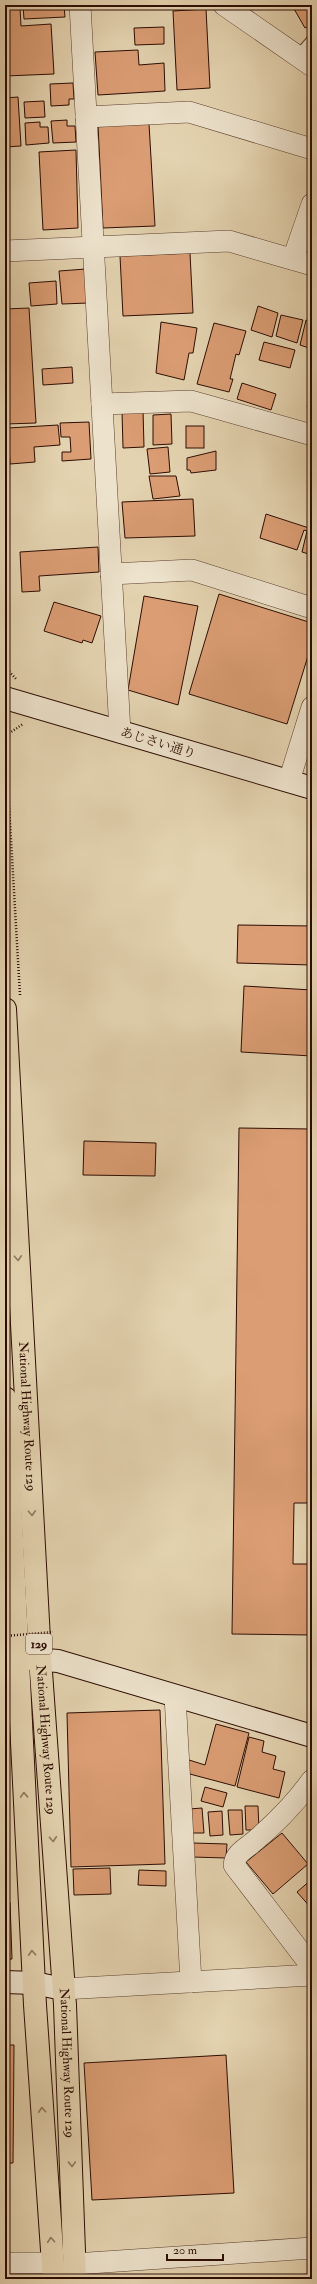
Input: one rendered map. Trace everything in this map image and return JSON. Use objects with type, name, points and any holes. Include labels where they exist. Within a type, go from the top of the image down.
[{"type":"highway","name":"National Highway Route 129","points":[[5,1009],[29,1658],[34,1983],[53,2271]]},
{"type":"highway","name":"National Highway Route 129","points":[[5,1398],[29,1658],[63,1989],[72,2158],[75,2271]]},
{"type":"street","points":[[88,5],[80,5],[120,732]]},
{"type":"street","points":[[224,5],[305,61]]},
{"type":"street","points":[[86,117],[189,112],[312,148]]},
{"type":"street","points":[[5,250],[229,241],[303,262],[312,204]]},
{"type":"street","points":[[102,404],[191,400],[312,435]]},
{"type":"street","points":[[111,574],[192,570],[312,608]]},
{"type":"street","name":"あじさい通り","points":[[5,698],[312,788]]},
{"type":"street","points":[[289,782],[312,708]]},
{"type":"street","points":[[29,1658],[58,1661],[312,1736]]},
{"type":"street","points":[[175,1696],[191,1982]]},
{"type":"street","points":[[312,1780],[299,1799],[276,1823],[238,1854],[234,1865],[312,1968]]},
{"type":"street","points":[[5,1982],[34,1983],[63,1989],[312,1975]]},
{"type":"street","points":[[75,2271],[312,2248]]},
{"type":"street","points":[[5,2263],[53,2271]]},
{"type":"lane","points":[[305,61],[312,40]]},
{"type":"path","points":[[5,667],[20,683]]},
{"type":"path","points":[[5,1636],[53,1632]]},
{"type":"building","points":[[5,5],[64,5],[65,17],[24,19],[23,6],[20,7],[21,26],[51,24],[54,74],[5,76]]},
{"type":"building","points":[[298,5],[312,5],[312,24],[305,28],[293,7]]},
{"type":"building","points":[[206,9],[210,88],[177,90],[173,11]]},
{"type":"building","points":[[164,27],[164,44],[135,45],[134,28]]},
{"type":"building","points":[[138,50],[139,65],[164,63],[165,91],[98,95],[95,52]]},
{"type":"building","points":[[73,83],[74,99],[69,99],[69,105],[51,106],[50,84]]},
{"type":"building","points":[[18,97],[21,146],[5,147],[5,98]]},
{"type":"building","points":[[44,101],[45,117],[25,118],[24,102]]},
{"type":"building","points":[[67,120],[67,126],[75,126],[76,142],[53,143],[51,121]]},
{"type":"building","points":[[40,122],[40,127],[48,127],[49,143],[26,145],[25,123]]},
{"type":"building","points":[[149,124],[155,226],[103,228],[98,125]]},
{"type":"building","points":[[76,150],[78,228],[43,230],[39,152]]},
{"type":"building","points":[[190,253],[193,313],[123,316],[120,256]]},
{"type":"building","points":[[86,269],[88,303],[62,304],[59,271]]},
{"type":"building","points":[[56,281],[57,304],[31,306],[29,283]]},
{"type":"building","points":[[258,306],[278,313],[272,337],[251,330]]},
{"type":"building","points":[[29,308],[36,423],[5,424],[5,309]]},
{"type":"building","points":[[281,315],[303,320],[297,343],[276,336]]},
{"type":"building","points":[[306,320],[312,322],[312,349],[300,345]]},
{"type":"building","points":[[161,322],[197,328],[193,353],[189,353],[184,380],[156,373]]},
{"type":"building","points":[[214,323],[246,331],[239,355],[236,354],[230,379],[233,379],[229,392],[197,384]]},
{"type":"building","points":[[264,342],[295,350],[290,368],[259,360]]},
{"type":"building","points":[[72,367],[73,383],[43,385],[42,369]]},
{"type":"building","points":[[242,383],[276,394],[271,410],[237,399]]},
{"type":"building","points":[[312,388],[312,409],[307,407]]},
{"type":"building","points":[[143,410],[144,447],[123,448],[122,411]]},
{"type":"building","points":[[171,414],[172,444],[153,445],[153,415]]},
{"type":"building","points":[[89,422],[91,459],[62,461],[62,452],[71,452],[70,437],[61,437],[60,423]]},
{"type":"building","points":[[58,425],[60,445],[34,447],[35,462],[10,464],[8,428]]},
{"type":"building","points":[[186,426],[204,426],[204,448],[186,448]]},
{"type":"building","points":[[168,447],[170,472],[150,474],[147,449]]},
{"type":"building","points":[[216,451],[216,470],[191,473],[190,470],[187,470],[187,458]]},
{"type":"building","points":[[149,476],[176,476],[180,496],[153,499]]},
{"type":"building","points":[[193,499],[195,536],[125,538],[122,502]]},
{"type":"building","points":[[266,514],[312,529],[312,555],[302,552],[307,531],[304,530],[297,550],[260,538]]},
{"type":"building","points":[[98,547],[99,572],[39,576],[40,591],[22,592],[20,552]]},
{"type":"building","points":[[219,594],[312,623],[312,643],[287,724],[189,694]]},
{"type":"building","points":[[144,596],[198,606],[178,705],[128,690]]},
{"type":"building","points":[[54,602],[101,616],[92,643],[83,640],[82,643],[44,631]]},
{"type":"building","points":[[238,925],[312,926],[312,965],[237,963]]},
{"type":"building","points":[[244,986],[312,990],[312,1056],[241,1052]]},
{"type":"building","points":[[239,1128],[312,1129],[312,1503],[294,1503],[293,1564],[312,1564],[312,1635],[232,1634]]},
{"type":"building","points":[[84,1141],[156,1143],[155,1176],[83,1175]]},
{"type":"building","points":[[160,1710],[165,1864],[71,1867],[67,1713]]},
{"type":"building","points":[[216,1724],[249,1733],[235,1786],[186,1773],[189,1760],[205,1765]]},
{"type":"building","points":[[249,1737],[264,1741],[262,1752],[276,1756],[273,1769],[285,1772],[279,1798],[237,1787]]},
{"type":"building","points":[[205,1787],[227,1793],[223,1807],[201,1801]]},
{"type":"building","points":[[245,1806],[258,1806],[259,1830],[246,1830]]},
{"type":"building","points":[[202,1808],[204,1833],[190,1833],[189,1809]]},
{"type":"building","points":[[228,1810],[242,1810],[243,1834],[230,1835]]},
{"type":"building","points":[[222,1811],[223,1835],[210,1836],[208,1812]]},
{"type":"building","points":[[282,1833],[308,1864],[273,1894],[246,1862]]},
{"type":"building","points":[[193,1843],[227,1844],[226,1858],[192,1857]]},
{"type":"building","points":[[110,1868],[111,1894],[74,1895],[73,1869]]},
{"type":"building","points":[[139,1870],[166,1871],[166,1886],[138,1885]]},
{"type":"building","points":[[312,1879],[312,1909],[297,1892]]},
{"type":"building","points":[[5,1902],[10,1902],[12,1959],[5,1960]]},
{"type":"building","points":[[5,2045],[14,2045],[13,2163],[5,2163]]},
{"type":"building","points":[[226,2055],[234,2193],[92,2200],[84,2063]]},
{"type":"building","points":[[312,2274],[312,2279],[275,2279],[274,2276]]},
{"type":"building","points":[[268,2277],[268,2279],[226,2279]]}]
